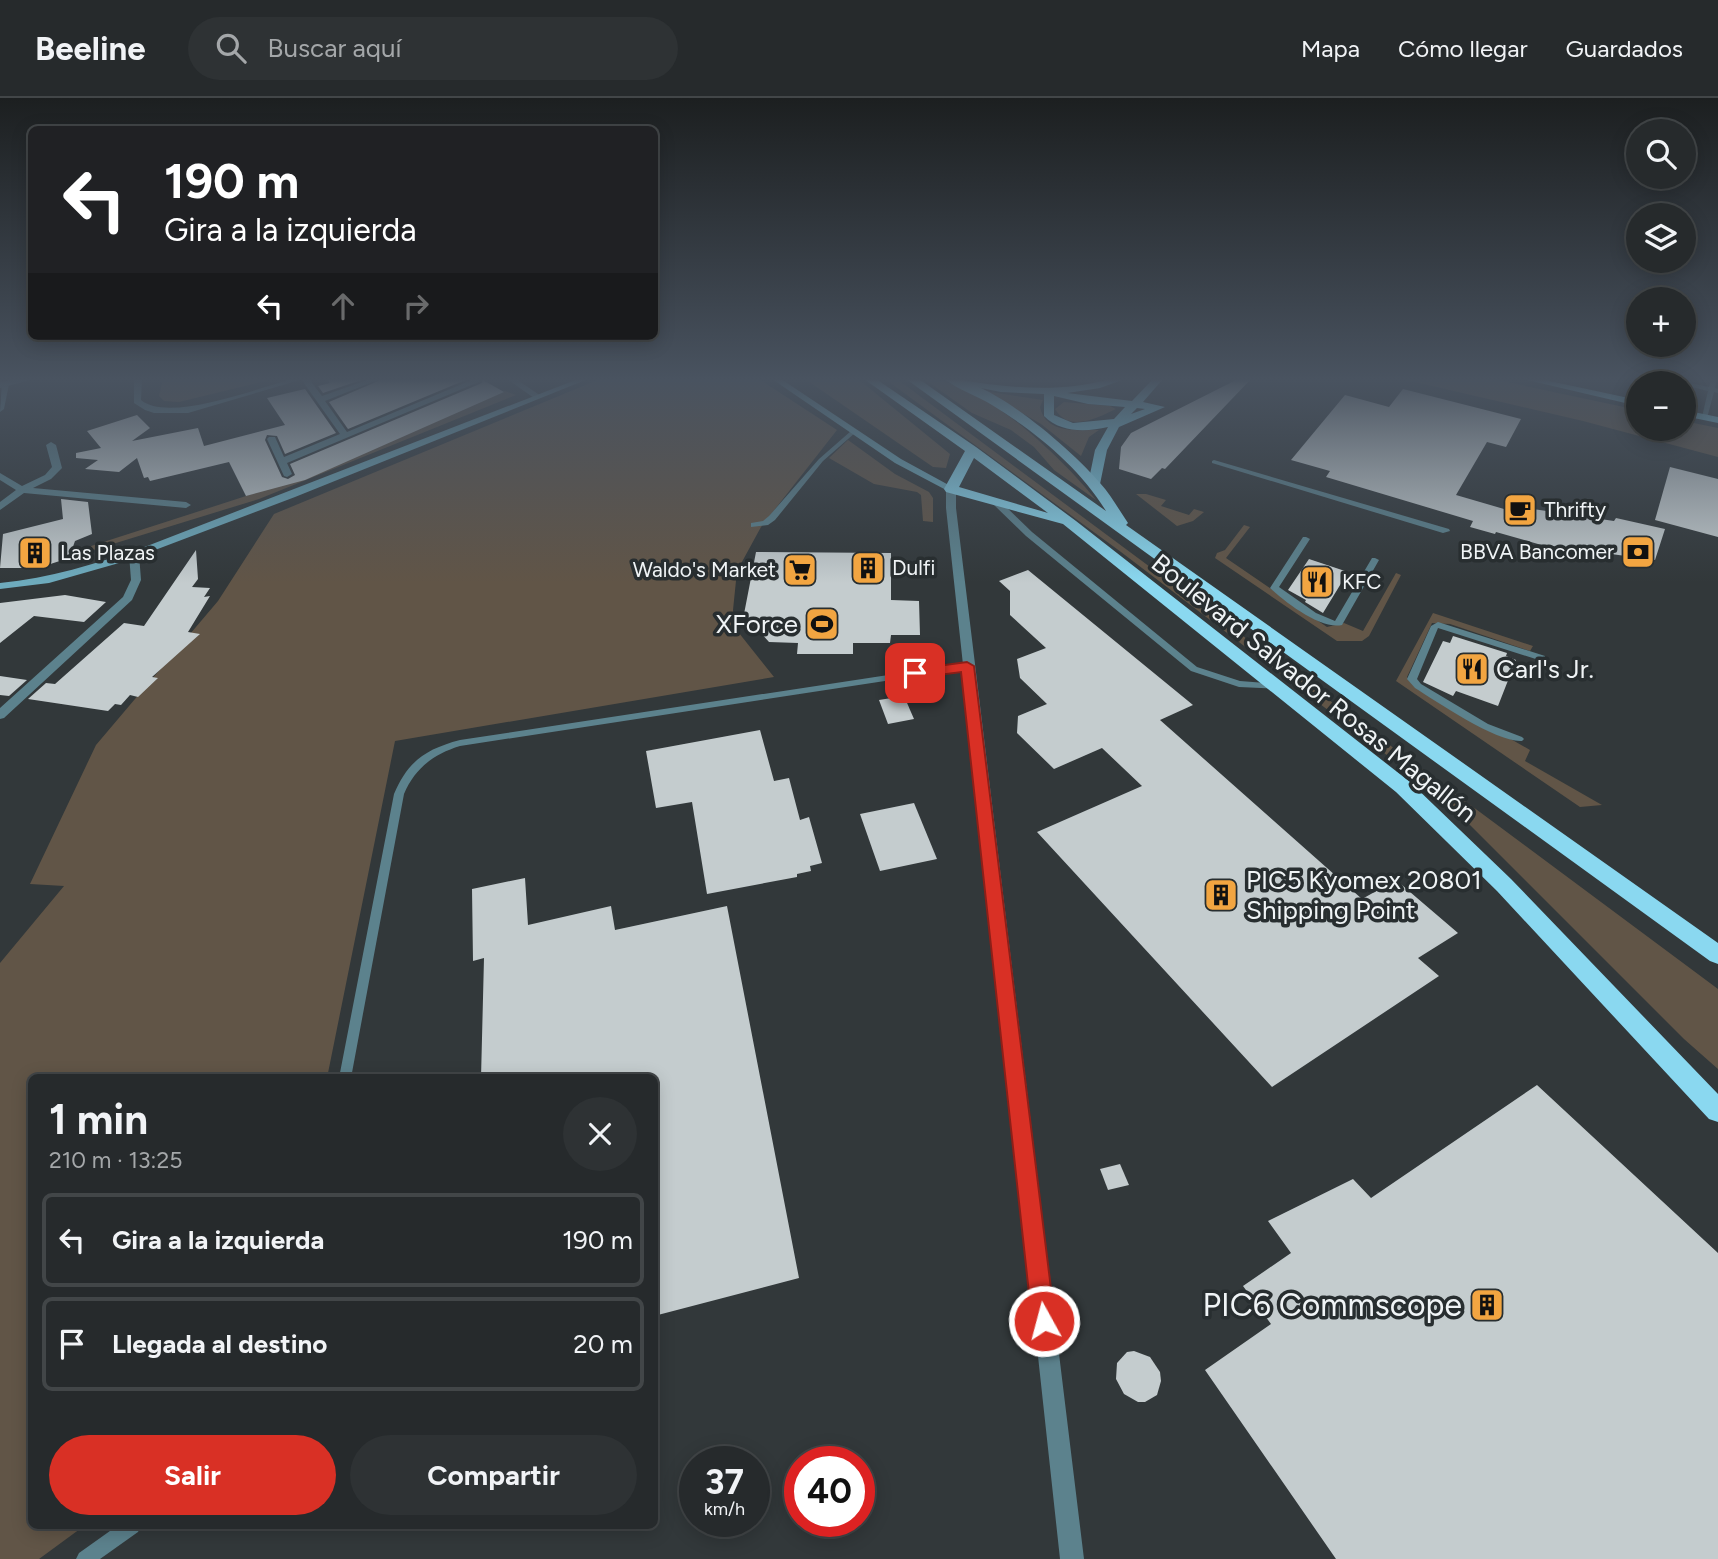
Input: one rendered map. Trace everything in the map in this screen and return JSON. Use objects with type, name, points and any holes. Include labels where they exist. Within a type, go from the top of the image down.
[{"type":"highway","name":"Boulevard Salvador Rosas Magallón","points":[[968,447],[1071,524],[1403,787],[1455,835],[1718,1111]]},
{"type":"highway","name":"Boulevard Salvador Rosas Magallón","points":[[1007,447],[1718,955]]},
{"type":"highway","points":[[1055,447],[1094,484],[1129,535]]},
{"type":"highway","points":[[972,450],[951,489],[1071,524]]},
{"type":"main road","points":[[0,586],[41,582],[134,554],[258,509],[411,447]]},
{"type":"main road","points":[[877,447],[926,478],[951,489]]},
{"type":"main road","points":[[1094,484],[1102,447]]},
{"type":"street","points":[[0,507],[22,490],[48,477],[57,468],[52,447]]},
{"type":"street","points":[[275,447],[288,474]]},
{"type":"street","points":[[281,462],[316,447]]},
{"type":"street","points":[[0,476],[22,490],[186,505]]},
{"type":"street","points":[[951,489],[967,666],[1072,1559]]},
{"type":"street","points":[[0,715],[128,598],[136,580],[134,554]]},
{"type":"lane","points":[[754,525],[772,518],[821,460],[836,447]]},
{"type":"lane","points":[[1214,462],[1446,531]]},
{"type":"lane","points":[[996,502],[1029,534],[1194,669],[1239,684],[1277,687]]},
{"type":"lane","points":[[1306,539],[1274,588],[1313,615],[1334,624],[1339,623],[1375,560]]},
{"type":"lane","points":[[1519,739],[1485,726],[1418,686],[1412,679],[1435,626],[1438,625],[1542,658]]},
{"type":"lane","points":[[346,1074],[399,794],[404,779],[422,759],[433,752],[460,743],[967,666]]},
{"type":"lane","points":[[85,1559],[128,1529]]},
{"type":"shaded area","points":[[369,447],[387,447],[259,499],[90,551],[91,546],[268,489]]},
{"type":"shaded area","points":[[435,447],[824,447],[761,527],[737,571],[733,610],[735,628],[774,677],[395,741],[328,1074],[28,1074],[28,1529],[80,1529],[39,1559],[0,1559],[0,963],[64,886],[30,884],[96,745],[218,601],[274,514]]},
{"type":"shaded area","points":[[840,447],[858,447],[895,474],[929,492],[933,498],[933,522],[923,521],[921,495],[917,492],[874,484],[829,458]]},
{"type":"shaded area","points":[[904,447],[942,447],[950,454],[946,468],[933,467]]},
{"type":"shaded area","points":[[978,447],[989,447],[1718,989],[1718,1069],[1684,1039],[1470,825],[1426,785],[1121,552]]},
{"type":"shaded area","points":[[1034,447],[1046,447],[1096,500],[1054,470]]},
{"type":"shaded area","points":[[1070,447],[1085,447],[1081,456]]},
{"type":"shaded area","points":[[1681,447],[1718,447],[1718,457]]},
{"type":"shaded area","points":[[1136,494],[1166,500],[1161,506],[1189,515],[1194,509],[1204,512],[1193,521],[1177,526]]},
{"type":"shaded area","points":[[1244,525],[1250,527],[1226,558],[1327,627],[1344,623],[1363,631],[1396,573],[1401,575],[1369,636],[1362,641],[1337,641],[1215,558],[1217,553],[1225,550]]},
{"type":"shaded area","points":[[1433,613],[1533,646],[1530,651],[1450,624],[1432,623],[1407,677],[1409,681],[1530,750],[1525,761],[1602,805],[1580,807],[1396,681]]},
{"type":"building","points":[[100,447],[268,447],[282,477],[288,479],[295,475],[290,464],[330,447],[379,447],[305,480],[246,496],[229,462],[150,481],[148,477],[144,478],[137,458],[119,472],[85,469],[98,460],[76,458],[76,453]]},
{"type":"building","points":[[282,447],[302,447],[285,454]]},
{"type":"building","points":[[1121,447],[1186,447],[1151,479],[1119,469]]},
{"type":"building","points":[[1302,447],[1484,447],[1456,495],[1504,509],[1506,505],[1614,521],[1616,518],[1665,529],[1655,560],[1538,544],[1470,527],[1473,521],[1326,477],[1330,471],[1291,460]]},
{"type":"building","points":[[1670,467],[1718,479],[1718,537],[1655,520]]},
{"type":"building","points":[[61,499],[88,502],[92,534],[75,541],[69,558],[38,568],[0,568],[3,534],[63,519]]},
{"type":"building","points":[[196,550],[198,579],[192,587],[210,588],[204,597],[210,596],[188,632],[200,634],[152,677],[158,678],[138,697],[130,695],[121,705],[115,704],[108,711],[28,699],[46,683],[55,684],[124,623],[144,626]]},
{"type":"building","points":[[756,552],[891,553],[891,600],[919,601],[920,635],[891,635],[890,643],[853,643],[853,654],[797,654],[798,643],[769,642],[744,614]]},
{"type":"building","name":"KFC","points":[[1309,559],[1348,572],[1323,613],[1288,590]]},
{"type":"building","name":"PIC5 Kyomex 20801 Shipping Point","points":[[1028,570],[1193,705],[1160,720],[1362,899],[1396,880],[1458,933],[1418,958],[1439,976],[1272,1087],[1037,832],[1142,786],[1102,748],[1054,769],[1017,733],[1018,716],[1047,704],[1020,678],[1017,659],[1046,648],[1010,615],[1010,591],[999,581]]},
{"type":"building","points":[[65,595],[106,602],[84,622],[34,616],[0,643],[0,603]]},
{"type":"building","name":"Carl's Jr.","points":[[1453,636],[1507,653],[1506,656],[1516,660],[1498,706],[1456,691],[1453,696],[1423,682],[1443,641],[1450,643]]},
{"type":"building","points":[[0,676],[27,680],[9,696],[0,695]]},
{"type":"building","points":[[904,696],[914,719],[888,724],[879,700]]},
{"type":"building","points":[[760,730],[774,781],[789,778],[800,820],[809,817],[822,863],[810,866],[811,871],[797,874],[797,877],[707,894],[692,802],[656,808],[646,751]]},
{"type":"building","points":[[914,803],[937,859],[880,871],[860,814]]},
{"type":"building","points":[[525,878],[528,925],[611,906],[615,930],[727,906],[799,1278],[658,1315],[658,1074],[481,1074],[484,958],[473,961],[472,889]]},
{"type":"building","name":"PIC6 Commscope","points":[[1537,1085],[1718,1253],[1718,1559],[1336,1559],[1205,1370],[1271,1324],[1243,1286],[1291,1253],[1268,1221],[1353,1179],[1371,1198]]},
{"type":"building","points":[[1120,1164],[1129,1185],[1108,1190],[1100,1169]]},
{"type":"building","points":[[1134,1351],[1150,1357],[1160,1372],[1161,1381],[1157,1395],[1145,1402],[1138,1402],[1124,1394],[1116,1379],[1117,1363],[1127,1352]]},
{"type":"place","name":"Thrifty","points":[[1520,510]]},
{"type":"place","name":"BBVA Bancomer","points":[[1638,552]]},
{"type":"place","name":"Las Plazas","points":[[35,553]]},
{"type":"place","name":"Dulfi","points":[[868,568]]},
{"type":"place","name":"Waldo's Market","points":[[800,570]]},
{"type":"place","name":"KFC","points":[[1317,582]]},
{"type":"place","name":"XForce","points":[[822,624]]},
{"type":"place","name":"Carl's Jr.","points":[[1472,669]]},
{"type":"place","name":"PIC5 Kyomex 20801 Shipping Point","points":[[1221,895]]},
{"type":"place","name":"PIC6 Commscope","points":[[1487,1305]]},
{"type":"route","points":[[915,673],[967,666],[1044,1321]]}]
